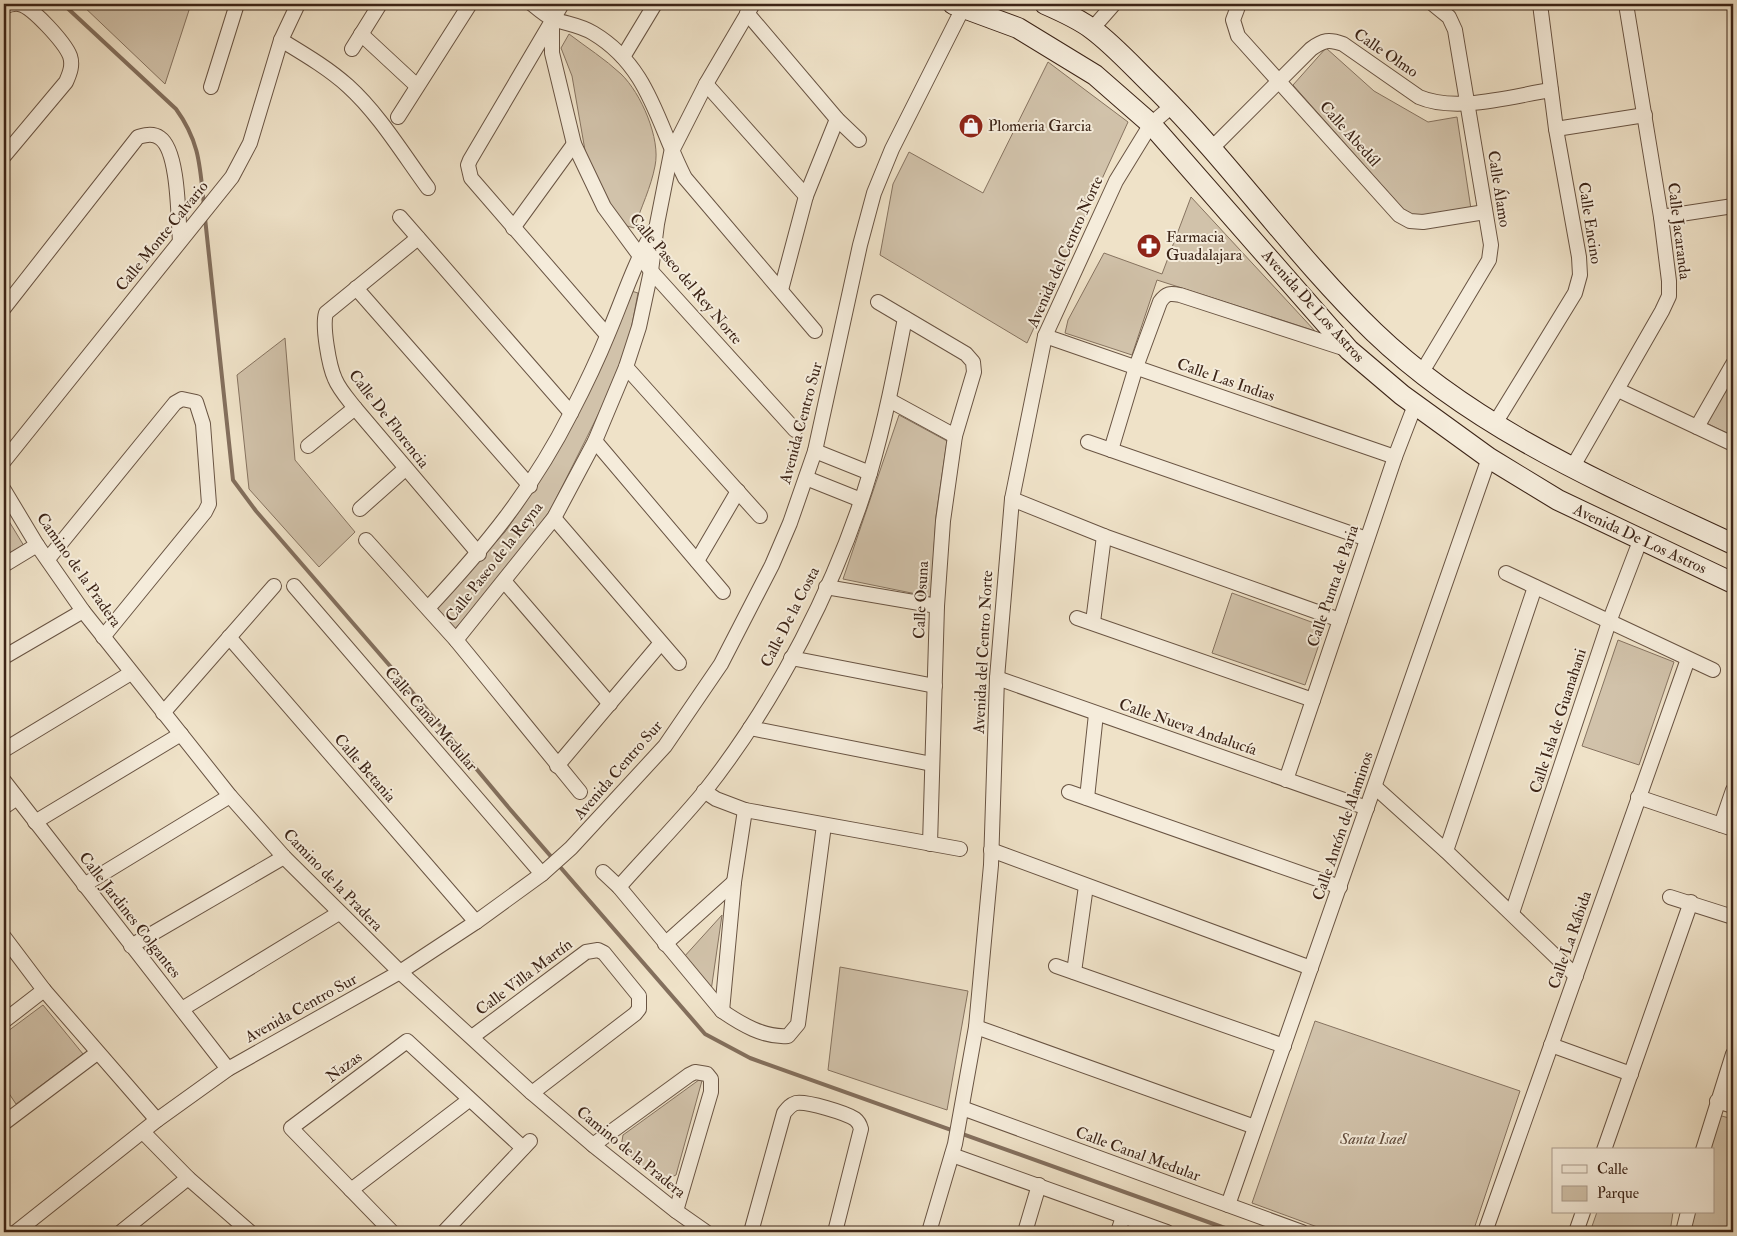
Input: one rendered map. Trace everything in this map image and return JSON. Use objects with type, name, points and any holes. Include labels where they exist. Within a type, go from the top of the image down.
[{"type":"main road","name":"Avenida De Los Astros","points":[[961,5],[1018,28],[1095,75],[1151,124],[1349,350],[1415,405],[1523,480],[1558,500],[1640,541],[1733,583]]},
{"type":"main road","name":"Avenida De Los Astros","points":[[1054,5],[1092,29],[1172,106],[1212,148],[1325,281],[1375,333],[1422,372],[1494,425],[1538,450],[1733,544]]},
{"type":"main road","points":[[1523,480],[1538,450]]},
{"type":"street","points":[[4,7],[10,4],[19,4],[30,9],[65,46],[71,57],[71,70],[66,82],[4,156]]},
{"type":"street","points":[[211,87],[237,4]]},
{"type":"street","name":"Calle Monte Calvario","points":[[4,461],[237,169],[250,143],[281,40],[298,4]]},
{"type":"street","points":[[352,49],[380,4]]},
{"type":"street","points":[[398,117],[470,4]]},
{"type":"street","points":[[532,4],[552,19],[576,24],[593,33],[623,56],[643,82],[657,112],[671,152],[684,178],[815,331]]},
{"type":"street","points":[[562,4],[468,166],[471,178],[607,335]]},
{"type":"street","points":[[623,56],[655,4]]},
{"type":"street","points":[[1092,29],[1114,4]]},
{"type":"street","name":"Calle Abedúl","points":[[1239,4],[1233,20],[1238,36],[1399,215],[1410,221],[1423,222],[1486,212]]},
{"type":"street","name":"Calle Álamo","points":[[1422,372],[1489,260],[1490,245],[1455,30],[1449,17],[1433,4]]},
{"type":"street","name":"Calle Encino","points":[[1494,425],[1575,293],[1580,275],[1579,257],[1556,129],[1540,4]]},
{"type":"street","name":"Calle Jacaranda","points":[[1572,468],[1618,390],[1669,296],[1661,217],[1626,4]]},
{"type":"street","name":"Avenida Centro Sur","points":[[16,1232],[157,1120],[228,1070],[400,972],[476,922],[546,871],[572,848],[665,746],[721,664],[772,565],[790,523],[815,452],[860,245],[874,193],[892,149],[961,5]]},
{"type":"street","points":[[750,8],[837,120],[858,140]]},
{"type":"street","name":"Calle Paseo de la Reyna","points":[[456,640],[554,518],[595,441],[626,367],[639,327],[651,271],[657,224],[671,152],[706,84],[750,8]]},
{"type":"street","name":"Calle Paseo del Rey Norte","points":[[552,19],[552,52],[574,144],[604,207],[638,256],[795,430]]},
{"type":"street","points":[[361,34],[417,86]]},
{"type":"street","points":[[281,40],[325,68],[348,86],[369,110],[428,188]]},
{"type":"street","name":"Calle Olmo","points":[[1212,148],[1311,49],[1321,42],[1331,40],[1343,44],[1432,103],[1468,103],[1551,90]]},
{"type":"street","points":[[706,84],[806,196]]},
{"type":"street","name":"Avenida del Centro Norte","points":[[928,1232],[954,1150],[976,1027],[991,850],[997,678],[1012,499],[1045,336],[1107,198],[1151,124],[1172,106]]},
{"type":"street","points":[[1556,129],[1644,115]]},
{"type":"street","points":[[781,290],[806,196],[837,120]]},
{"type":"street","points":[[4,308],[138,137],[151,134],[161,139],[168,148],[173,164],[180,242]]},
{"type":"street","points":[[513,228],[574,144]]},
{"type":"street","points":[[1661,217],[1733,206]]},
{"type":"street","points":[[400,217],[571,413]]},
{"type":"street","name":"Calle Paseo de la Reyna","points":[[428,608],[479,554],[530,486],[571,413],[607,335],[638,256],[657,224]]},
{"type":"street","name":"Calle De Florencia","points":[[418,238],[329,309],[324,322],[334,377],[355,408],[479,554]]},
{"type":"street","points":[[356,288],[530,486]]},
{"type":"street","points":[[1112,450],[1136,367],[1160,302],[1164,296],[1171,293],[1349,350]]},
{"type":"street","points":[[878,302],[905,318]]},
{"type":"street","name":"Calle Osuna","points":[[905,318],[966,354],[973,362],[974,372],[955,436],[942,521],[934,686],[930,844]]},
{"type":"street","name":"Calle De la Costa","points":[[619,887],[704,791],[750,728],[791,658],[826,587],[861,500],[889,400],[905,318]]},
{"type":"street","name":"Calle Las Indias","points":[[1045,336],[1395,458]]},
{"type":"street","points":[[1697,427],[1733,364]]},
{"type":"street","points":[[626,367],[760,516]]},
{"type":"street","points":[[1618,390],[1733,444]]},
{"type":"street","points":[[48,559],[175,403],[182,399],[196,402],[204,424],[210,493],[209,504],[205,512],[104,637]]},
{"type":"street","points":[[889,400],[955,436]]},
{"type":"street","name":"Calle Punta de Paria","points":[[1286,780],[1367,539],[1415,405]]},
{"type":"street","points":[[308,446],[355,408]]},
{"type":"street","points":[[595,441],[724,592]]},
{"type":"street","points":[[1088,442],[1367,539]]},
{"type":"street","points":[[815,452],[870,473]]},
{"type":"street","name":"Calle Antón de Alaminos","points":[[1228,1205],[1490,458]]},
{"type":"street","points":[[360,510],[405,469]]},
{"type":"street","points":[[806,478],[861,500]]},
{"type":"street","name":"Camino de la Pradera","points":[[4,490],[37,545],[83,611],[163,714],[230,796],[284,857],[400,972],[532,1092],[593,1145],[676,1211],[706,1232]]},
{"type":"street","points":[[697,561],[738,491]]},
{"type":"street","points":[[1012,499],[1104,536],[1340,620]]},
{"type":"street","points":[[554,518],[678,663]]},
{"type":"street","points":[[1093,622],[1104,536]]},
{"type":"street","points":[[366,540],[456,640],[580,792]]},
{"type":"street","name":"Calle Isla de Guanahani","points":[[1512,913],[1610,622],[1640,541]]},
{"type":"street","points":[[4,565],[37,545]]},
{"type":"street","points":[[1506,573],[1712,670]]},
{"type":"street","points":[[504,581],[610,704]]},
{"type":"street","points":[[163,714],[274,586]]},
{"type":"street","name":"Calle Canal Medular","points":[[294,586],[546,871]]},
{"type":"street","points":[[826,587],[937,606]]},
{"type":"street","points":[[1446,850],[1535,587]]},
{"type":"street","points":[[4,657],[83,611]]},
{"type":"street","points":[[1077,618],[1313,700]]},
{"type":"street","name":"Calle Betania","points":[[228,637],[476,922]]},
{"type":"street","points":[[557,766],[660,644]]},
{"type":"street","points":[[791,658],[934,686]]},
{"type":"street","name":"Calle La Rábida","points":[[1485,1232],[1688,659]]},
{"type":"street","points":[[4,750],[131,673]]},
{"type":"street","name":"Calle Nueva Andalucía","points":[[997,678],[1367,808]]},
{"type":"street","points":[[1087,798],[1096,714]]},
{"type":"street","points":[[750,728],[932,764]]},
{"type":"street","points":[[35,822],[181,734]]},
{"type":"street","name":"Calle Jardines Colgantes","points":[[4,781],[228,1070]]},
{"type":"street","points":[[1375,787],[1446,850],[1576,976]]},
{"type":"street","points":[[1638,797],[1727,827],[1733,790]]},
{"type":"street","points":[[704,791],[716,799],[745,810],[960,849]]},
{"type":"street","points":[[1069,792],[1340,886]]},
{"type":"street","points":[[84,884],[230,796]]},
{"type":"street","points":[[4,807],[17,798]]},
{"type":"street","points":[[722,1011],[734,882],[745,810]]},
{"type":"street","points":[[603,872],[619,887],[722,1011],[739,1023],[762,1032],[788,1036],[798,1024],[824,825]]},
{"type":"street","points":[[991,850],[1311,968]]},
{"type":"street","points":[[131,946],[284,857]]},
{"type":"street","points":[[665,944],[734,882]]},
{"type":"street","points":[[1074,972],[1086,886]]},
{"type":"street","points":[[1670,897],[1691,902],[1733,917]]},
{"type":"street","points":[[1605,1148],[1691,902]]},
{"type":"street","points":[[182,1009],[339,913]]},
{"type":"street","points":[[4,937],[44,990],[157,1120]]},
{"type":"street","name":"Calle Villa Martín","points":[[472,1037],[586,952],[598,950],[604,953],[639,996],[639,1009],[636,1014],[532,1092]]},
{"type":"street","points":[[1056,966],[1284,1046]]},
{"type":"street","points":[[4,1021],[44,990]]},
{"type":"street","points":[[976,1027],[1255,1127]]},
{"type":"street","name":"Nazas","points":[[392,1232],[291,1128],[407,1041],[469,1100],[526,1145],[444,1232]]},
{"type":"street","points":[[1551,1045],[1630,1074]]},
{"type":"street","points":[[4,1122],[97,1052]]},
{"type":"street","points":[[1705,1148],[1717,1100],[1733,1054]]},
{"type":"street","points":[[593,1145],[689,1075],[695,1072],[708,1074],[711,1079],[711,1092],[676,1211]]},
{"type":"street","points":[[351,1190],[469,1100]]},
{"type":"street","points":[[1717,1100],[1733,1106]]},
{"type":"street","points":[[751,1232],[784,1113],[789,1106],[798,1102],[807,1103],[853,1118],[859,1123],[861,1129],[835,1232]]},
{"type":"street","name":"Calle Canal Medular","points":[[962,1113],[1302,1232]]},
{"type":"street","points":[[143,1132],[188,1178],[250,1232]]},
{"type":"street","points":[[954,1150],[1039,1185],[1167,1232]]},
{"type":"street","points":[[124,1231],[188,1178]]},
{"type":"street","points":[[1025,1232],[1039,1185]]},
{"type":"street","points":[[1576,1232],[1582,1214]]},
{"type":"street","points":[[1683,1232],[1688,1214]]},
{"type":"street","points":[[1118,1232],[1123,1217]]},
{"type":"green space","points":[[81,4],[191,4],[165,84]]},
{"type":"green space","points":[[569,34],[621,74],[636,93],[648,117],[655,143],[655,166],[634,228],[627,226],[614,213],[586,156],[572,76],[561,48]]},
{"type":"green space","points":[[1326,48],[1374,91],[1428,122],[1457,117],[1471,209],[1412,219],[1293,85]]},
{"type":"green space","points":[[1048,62],[1128,122],[1027,343],[880,255],[893,184],[909,152],[983,193]]},
{"type":"green space","points":[[1191,197],[1315,331],[1157,280],[1132,355],[1065,333],[1068,320],[1104,253],[1162,274]]},
{"type":"green space","points":[[628,290],[638,293],[630,335],[616,379],[551,509],[503,576],[452,632],[433,610],[505,532],[533,491]]},
{"type":"green space","points":[[285,338],[295,460],[355,532],[319,567],[249,489],[237,375]]},
{"type":"green space","points":[[1733,374],[1733,436],[1706,423]]},
{"type":"green space","points":[[899,415],[947,441],[936,516],[931,597],[843,579]]},
{"type":"green space","points":[[4,513],[24,546],[4,558]]},
{"type":"green space","points":[[1232,593],[1325,627],[1305,685],[1212,653]]},
{"type":"green space","points":[[1618,640],[1674,662],[1639,765],[1582,746]]},
{"type":"green space","points":[[722,915],[711,991],[683,958]]},
{"type":"green space","points":[[840,967],[968,991],[947,1110],[828,1070]]},
{"type":"green space","points":[[43,1005],[83,1054],[16,1104],[4,1086],[4,1034]]},
{"type":"green space","name":"Santa Isael","points":[[1315,1021],[1520,1091],[1473,1232],[1331,1232],[1252,1203]]},
{"type":"green space","points":[[703,1077],[676,1175],[660,1182],[621,1147],[623,1135]]},
{"type":"green space","points":[[1718,1115],[1733,1119],[1733,1232],[1689,1232],[1694,1214],[1714,1214],[1714,1148],[1710,1148]]},
{"type":"green space","points":[[1596,1214],[1673,1214],[1670,1232],[1590,1232]]},
{"type":"waterway","points":[[63,4],[176,109],[190,133],[198,155],[204,206]]},
{"type":"waterway","points":[[205,218],[233,480],[256,511],[403,681],[509,808],[705,1034],[750,1058],[1236,1232]]},
{"type":"place","name":"Plomeria Garcia","points":[[971,126]]},
{"type":"place","name":"Farmacia Guadalajara","points":[[1149,246]]}]
